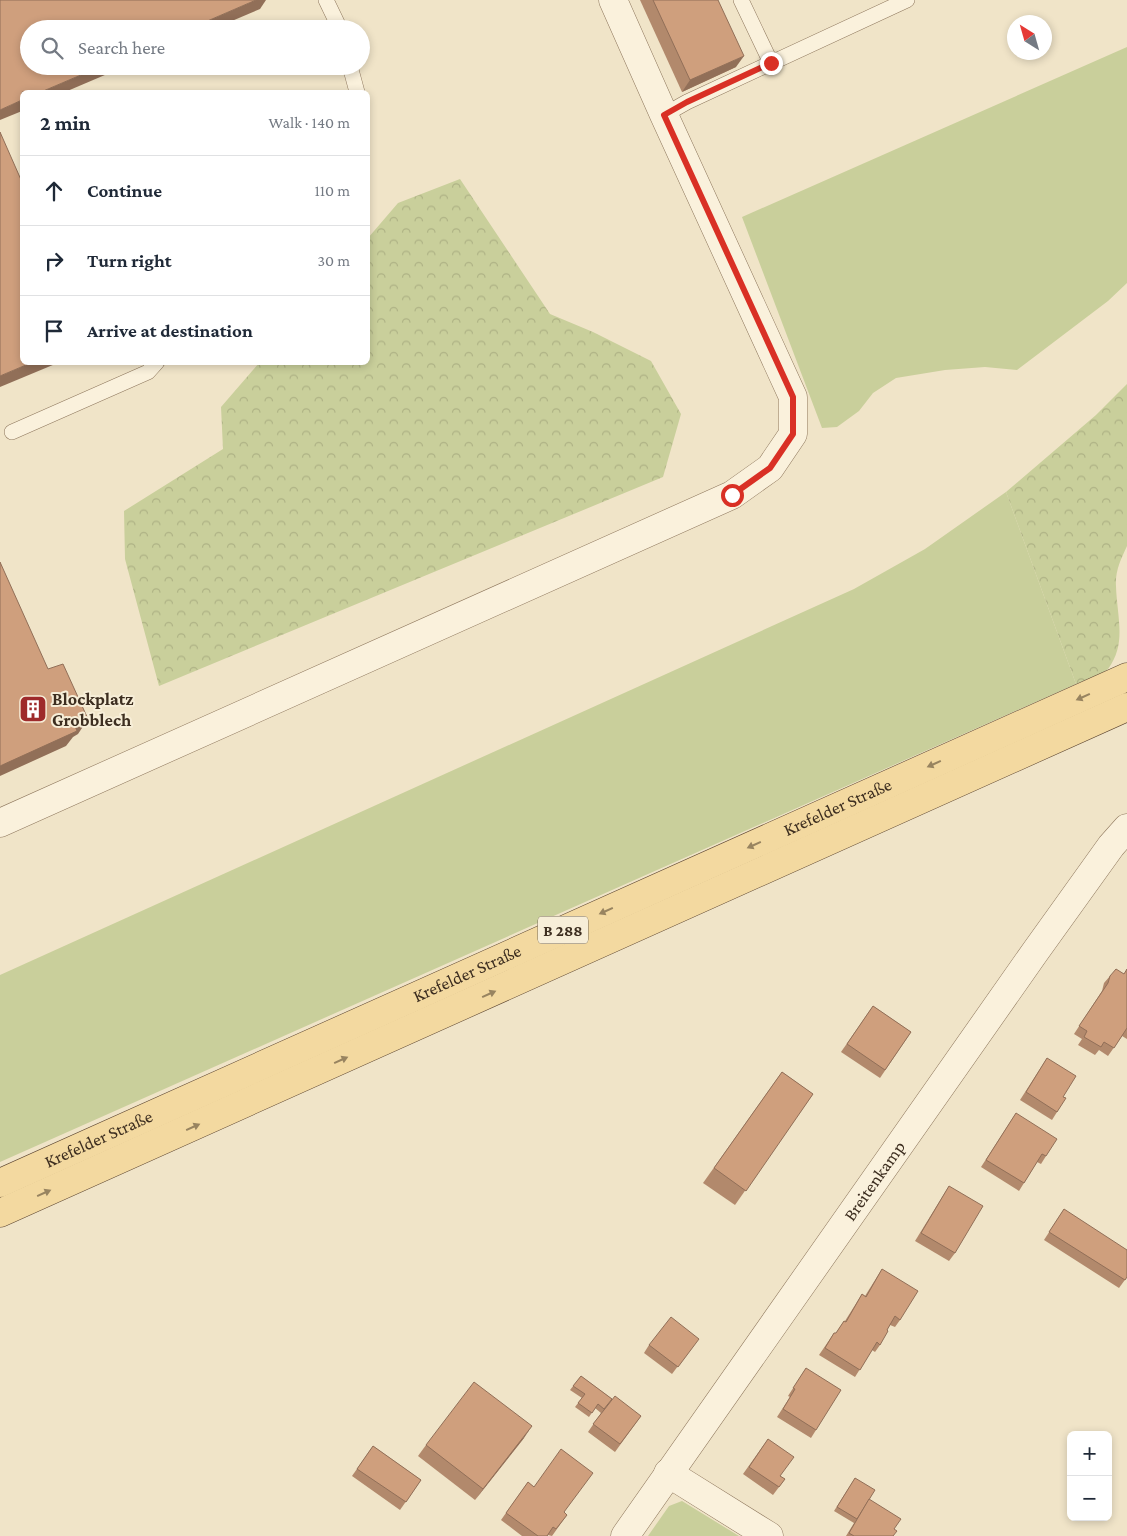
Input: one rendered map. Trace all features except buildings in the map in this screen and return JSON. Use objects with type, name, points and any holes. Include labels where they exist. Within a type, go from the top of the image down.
[{"type":"main road","name":"Krefelder Straße","points":[[0,1183],[1127,677]]},
{"type":"main road","name":"Krefelder Straße","points":[[0,1213],[1127,707]]},
{"type":"street","points":[[0,823],[732,495],[770,468],[793,434],[793,397],[613,0]]},
{"type":"street","name":"Breitenkamp","points":[[625,1536],[1035,952],[1111,846],[1127,828]]},
{"type":"street","points":[[668,1473],[769,1536]]},
{"type":"lane","points":[[326,0],[336,20]]},
{"type":"lane","points":[[741,0],[771,63]]},
{"type":"lane","points":[[664,115],[687,102],[907,0]]},
{"type":"lane","points":[[352,75],[356,90]]},
{"type":"lane","points":[[12,432],[148,372],[154,365]]},
{"type":"green space","points":[[1127,47],[1127,283],[1108,301],[1017,370],[985,367],[945,370],[896,378],[873,393],[859,411],[837,427],[822,428],[742,217]]},
{"type":"green space","points":[[460,179],[550,314],[593,332],[651,361],[681,414],[663,477],[159,686],[125,559],[124,511],[223,449],[221,407],[257,365],[370,365],[370,236],[398,203]]},
{"type":"green space","points":[[1127,384],[1127,546],[1116,575],[1119,640],[1114,659],[1108,669],[1076,684],[1006,492],[1096,415]]},
{"type":"green space","points":[[1006,492],[1076,684],[0,1162],[0,975],[854,589],[925,549]]},
{"type":"green space","points":[[682,1501],[739,1536],[648,1536],[669,1506]]},
{"type":"place","name":"Blockplatz Grobblech","points":[[33,709]]},
{"type":"route","points":[[732,495],[770,468],[793,434],[793,397],[664,115],[687,102],[771,63]]}]
